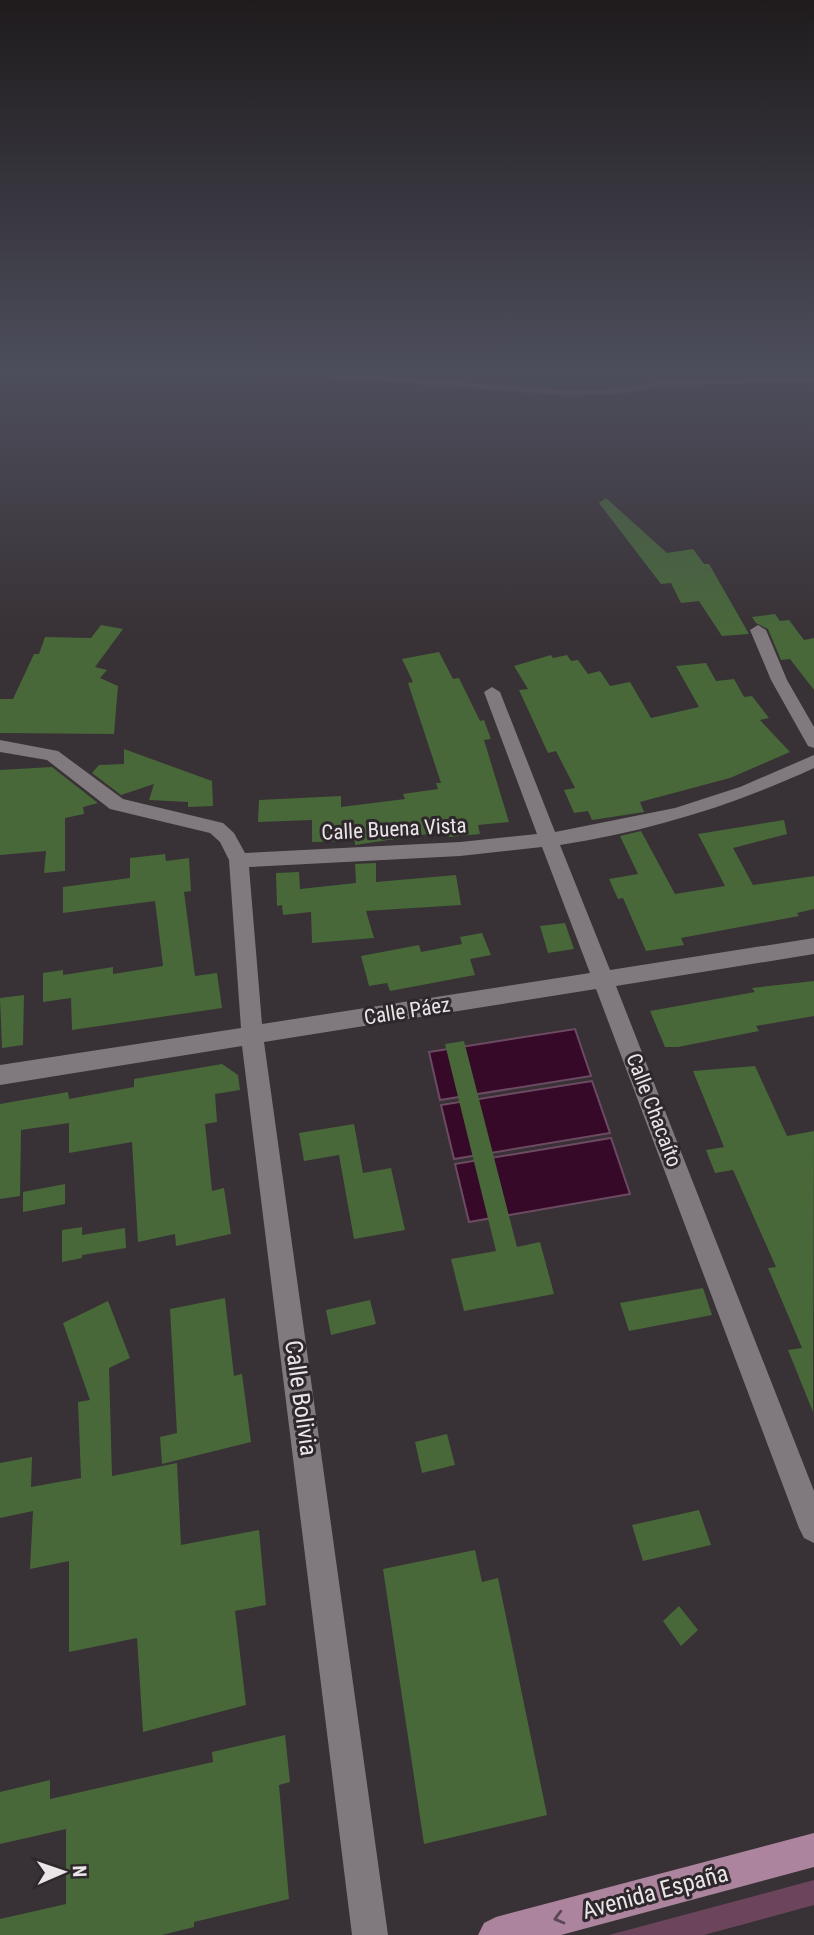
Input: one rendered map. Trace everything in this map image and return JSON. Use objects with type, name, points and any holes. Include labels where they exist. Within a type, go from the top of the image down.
[{"type":"main road","name":"Avenida España","points":[[496,1935],[814,1850]]},
{"type":"street","points":[[758,630],[779,680],[814,742]]},
{"type":"street","name":"Calle Chacaíto","points":[[492,692],[814,1528]]},
{"type":"street","points":[[0,746],[52,755],[117,804],[216,828],[227,838],[239,860]]},
{"type":"street","name":"Calle Buena Vista","points":[[239,860],[414,852],[551,840],[713,806],[776,782],[814,761]]},
{"type":"street","name":"Calle Bolivia","points":[[239,860],[252,1035],[370,1935]]},
{"type":"street","name":"Calle Páez","points":[[0,1075],[814,946]]},
{"type":"shaded area","points":[[575,1029],[591,1076],[440,1100],[429,1052]]},
{"type":"shaded area","points":[[592,1081],[610,1133],[454,1159],[441,1105]]},
{"type":"shaded area","points":[[611,1138],[630,1194],[469,1222],[455,1164]]},
{"type":"shaded area","points":[[814,1880],[814,1905],[704,1935],[609,1935]]},
{"type":"building","points":[[606,498],[667,553],[693,549],[704,564],[709,564],[749,634],[722,636],[699,601],[681,603],[671,583],[661,584],[599,503]]},
{"type":"building","points":[[775,614],[780,621],[789,620],[804,640],[814,638],[814,690],[790,659],[781,660],[768,629],[756,623],[752,617]]},
{"type":"building","points":[[101,625],[123,629],[95,667],[107,670],[100,678],[118,686],[114,734],[0,733],[0,699],[13,699],[34,654],[39,654],[45,637],[91,638]]},
{"type":"building","points":[[439,652],[453,679],[459,678],[480,721],[484,720],[491,739],[484,740],[509,822],[478,825],[480,834],[449,837],[448,831],[355,845],[355,841],[312,842],[312,820],[258,822],[259,800],[341,796],[341,807],[405,799],[403,794],[438,789],[436,783],[441,783],[408,683],[413,682],[402,659]]},
{"type":"building","points":[[551,655],[553,658],[567,655],[571,661],[578,660],[588,674],[600,671],[610,686],[630,682],[651,718],[699,707],[676,666],[706,663],[716,681],[734,679],[744,697],[752,696],[769,718],[760,720],[790,752],[730,778],[640,802],[644,812],[592,820],[588,811],[574,813],[564,790],[575,788],[556,751],[548,753],[519,690],[528,689],[514,666]]},
{"type":"building","points":[[124,749],[212,781],[213,806],[188,807],[188,802],[149,800],[154,784],[121,795],[92,773],[99,765],[124,764]]},
{"type":"building","points":[[52,767],[98,803],[83,807],[84,814],[65,818],[65,871],[44,873],[46,851],[0,855],[0,770]]},
{"type":"building","points":[[784,820],[787,834],[733,848],[753,885],[814,876],[814,909],[797,913],[799,916],[681,938],[684,945],[646,951],[623,898],[618,899],[609,879],[638,874],[620,836],[641,831],[675,894],[725,886],[698,834]]},
{"type":"building","points":[[165,854],[166,861],[189,858],[191,891],[184,892],[195,976],[217,973],[222,1008],[72,1030],[71,998],[43,1002],[43,973],[63,970],[63,975],[113,967],[113,974],[163,966],[155,901],[63,913],[63,887],[130,878],[130,858]]},
{"type":"building","points":[[376,863],[376,882],[456,875],[461,905],[366,911],[374,938],[312,943],[311,912],[283,915],[282,905],[277,906],[276,873],[299,872],[300,889],[356,883],[355,864]]},
{"type":"building","points":[[565,923],[574,949],[548,953],[540,926]]},
{"type":"building","points":[[482,933],[491,955],[470,959],[475,975],[390,991],[387,983],[369,986],[361,956],[419,945],[421,952],[462,944],[460,937]]},
{"type":"building","points":[[814,981],[814,1016],[756,1026],[759,1031],[678,1047],[665,1047],[650,1011],[755,992],[752,988]]},
{"type":"building","points":[[24,995],[23,1045],[2,1048],[0,998]]},
{"type":"building","points":[[464,1041],[517,1247],[540,1242],[554,1294],[464,1311],[451,1259],[496,1251],[445,1044]]},
{"type":"building","points":[[222,1064],[238,1075],[240,1090],[215,1094],[217,1122],[205,1124],[212,1191],[224,1188],[231,1234],[176,1246],[175,1234],[138,1242],[132,1142],[69,1153],[69,1123],[21,1130],[20,1196],[0,1199],[0,1104],[68,1092],[69,1099],[134,1087],[134,1079]]},
{"type":"building","points":[[755,1066],[787,1136],[814,1131],[813,1412],[788,1350],[802,1348],[768,1268],[776,1267],[733,1170],[715,1173],[706,1150],[724,1147],[693,1071]]},
{"type":"building","points":[[354,1124],[363,1173],[391,1168],[405,1230],[354,1239],[339,1155],[304,1161],[299,1133]]},
{"type":"building","points":[[65,1184],[65,1204],[23,1212],[23,1192]]},
{"type":"building","points":[[82,1227],[82,1235],[125,1228],[126,1248],[82,1255],[82,1258],[62,1262],[62,1230]]},
{"type":"building","points":[[703,1288],[712,1315],[629,1331],[620,1303]]},
{"type":"building","points":[[225,1298],[234,1376],[242,1374],[251,1442],[162,1464],[160,1437],[177,1433],[170,1309]]},
{"type":"building","points":[[370,1300],[376,1324],[331,1335],[326,1310]]},
{"type":"building","points":[[108,1301],[130,1358],[109,1368],[112,1476],[177,1463],[181,1545],[259,1530],[266,1605],[235,1611],[246,1705],[143,1732],[137,1638],[69,1652],[69,1561],[30,1569],[33,1511],[0,1518],[0,1463],[32,1457],[31,1487],[81,1478],[78,1402],[90,1400],[63,1323]]},
{"type":"building","points":[[447,1434],[455,1465],[422,1473],[415,1442]]},
{"type":"building","points":[[699,1510],[711,1545],[643,1561],[632,1525]]},
{"type":"building","points":[[475,1550],[482,1582],[498,1578],[547,1815],[424,1844],[383,1569]]},
{"type":"building","points":[[679,1606],[698,1630],[681,1646],[663,1621]]},
{"type":"building","points":[[285,1735],[290,1782],[279,1785],[289,1899],[194,1922],[194,1927],[162,1935],[0,1935],[0,1919],[66,1904],[66,1829],[0,1844],[0,1792],[50,1780],[50,1799],[213,1762],[212,1752]]}]
